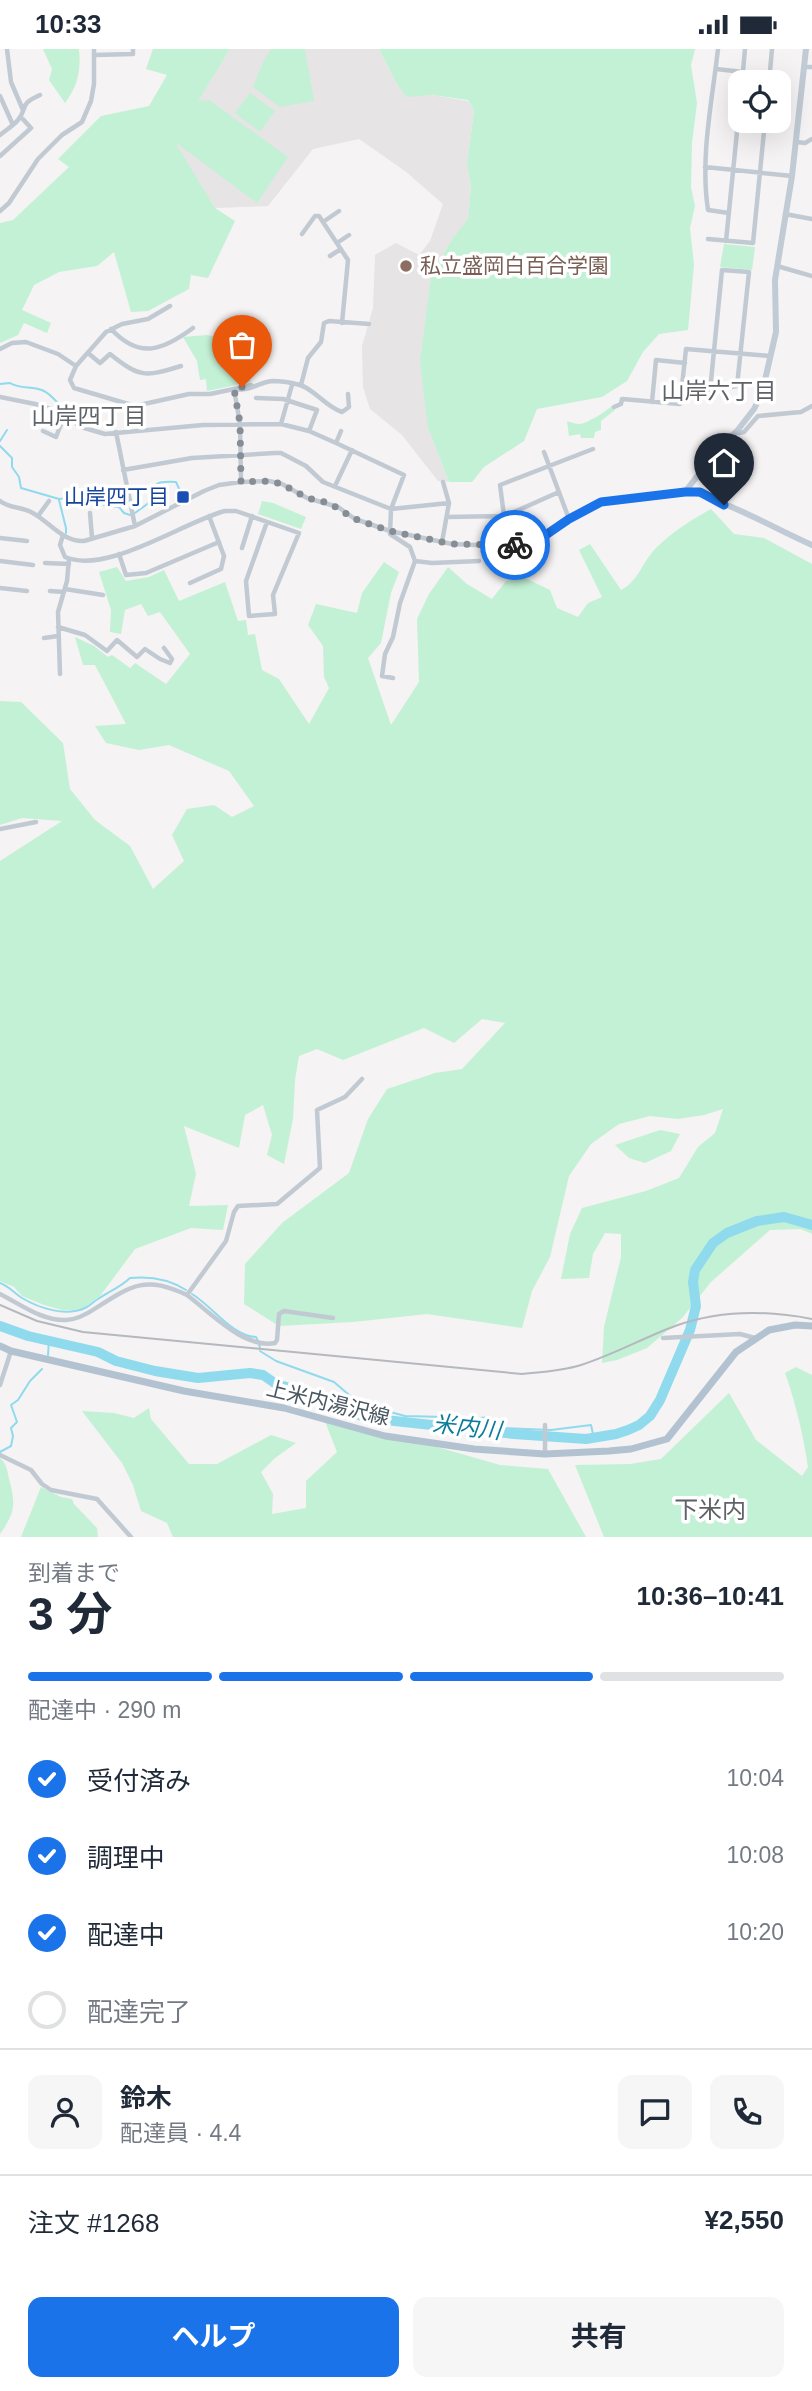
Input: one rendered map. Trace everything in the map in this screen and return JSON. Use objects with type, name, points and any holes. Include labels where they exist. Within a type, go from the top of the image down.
[{"type":"main road","name":"上米内湯沢線","points":[[0,1346],[11,1351],[184,1391],[284,1408],[385,1437],[474,1449],[545,1454],[631,1449],[667,1439],[736,1352],[755,1338],[782,1327],[812,1327]]},
{"type":"street","points":[[7,49],[11,82],[23,110]]},
{"type":"street","points":[[0,211],[9,203],[38,159],[62,135],[82,122],[93,92],[95,52],[133,54],[133,49]]},
{"type":"street","points":[[718,49],[705,188],[708,211],[729,213]]},
{"type":"street","points":[[743,70],[746,49]]},
{"type":"street","points":[[770,70],[772,49]]},
{"type":"street","points":[[685,492],[718,449],[737,431],[762,394],[776,332],[775,281],[808,67],[806,49]]},
{"type":"street","points":[[716,69],[728,70]]},
{"type":"street","points":[[0,135],[21,117],[27,100],[40,95]]},
{"type":"street","points":[[0,96],[13,125]]},
{"type":"street","points":[[0,156],[31,128],[21,117]]},
{"type":"street","points":[[726,241],[737,133]]},
{"type":"street","points":[[708,239],[753,243],[764,133]]},
{"type":"street","points":[[797,142],[805,143],[812,139]]},
{"type":"street","points":[[705,167],[792,176]]},
{"type":"street","points":[[323,222],[339,211]]},
{"type":"street","points":[[786,214],[812,219]]},
{"type":"street","points":[[302,234],[315,216],[318,216],[348,260],[342,323]]},
{"type":"street","points":[[330,256],[349,235]]},
{"type":"street","points":[[777,266],[812,276]]},
{"type":"street","points":[[722,270],[749,272],[737,386],[710,391],[714,351],[722,270]]},
{"type":"street","points":[[170,306],[148,319],[122,324],[102,336],[76,366],[70,380],[74,388],[135,406],[189,394],[210,394],[251,385]]},
{"type":"street","points":[[301,385],[308,358],[321,342],[324,323],[369,324]]},
{"type":"street","points":[[111,329],[127,344],[146,349],[171,344],[192,328]]},
{"type":"street","points":[[0,349],[12,343],[26,342],[58,355],[76,366]]},
{"type":"street","points":[[614,407],[621,404],[622,399],[680,404],[686,349],[771,356]]},
{"type":"street","points":[[88,353],[100,363],[110,355],[130,369],[146,375],[181,366]]},
{"type":"street","points":[[652,402],[656,360],[685,363]]},
{"type":"street","points":[[234,389],[242,391],[271,381],[301,385],[342,412],[349,407],[348,394]]},
{"type":"street","points":[[281,424],[292,385]]},
{"type":"street","points":[[234,389],[240,423],[241,482]]},
{"type":"street","points":[[0,397],[65,414],[81,427],[98,433],[240,423],[281,424],[336,443],[404,475],[391,509],[390,531],[391,537],[410,547],[415,561],[386,654],[382,676],[393,678]]},
{"type":"street","points":[[256,398],[288,400],[317,410],[309,432]]},
{"type":"street","points":[[737,431],[744,432],[756,417],[801,412],[812,406]]},
{"type":"street","points":[[43,431],[57,437],[65,414]]},
{"type":"street","points":[[336,443],[341,431]]},
{"type":"street","points":[[116,432],[135,526]]},
{"type":"street","points":[[508,546],[500,485],[593,449]]},
{"type":"street","points":[[335,487],[352,450]]},
{"type":"street","points":[[544,451],[569,519]]},
{"type":"street","points":[[123,470],[192,458],[281,453],[306,466],[321,480],[391,509],[449,503]]},
{"type":"street","points":[[0,501],[38,516],[63,535],[76,541],[135,526],[204,491],[241,482],[269,481],[282,484],[307,498],[329,503],[355,519],[390,531],[442,542],[508,546],[534,543],[569,519],[601,502],[700,492],[812,545]]},
{"type":"street","points":[[442,542],[449,503],[443,482]]},
{"type":"street","points":[[447,517],[505,516],[559,492]]},
{"type":"street","points":[[38,516],[49,501]]},
{"type":"street","points":[[45,563],[98,560],[119,554],[209,516],[231,510],[253,516],[299,533],[273,594],[275,614],[249,616],[246,581],[267,522]]},
{"type":"street","points":[[90,513],[92,538]]},
{"type":"street","points":[[190,583],[221,569],[224,556],[209,516]]},
{"type":"street","points":[[242,548],[253,516]]},
{"type":"street","points":[[60,674],[58,612],[65,591],[69,562],[61,549],[63,535]]},
{"type":"street","points":[[0,538],[27,541]]},
{"type":"street","points":[[119,554],[126,575],[146,573],[219,542]]},
{"type":"street","points":[[0,561],[33,565]]},
{"type":"street","points":[[415,561],[479,561]]},
{"type":"street","points":[[0,588],[27,591]]},
{"type":"street","points":[[50,591],[103,595]]},
{"type":"street","points":[[58,627],[85,635],[107,651],[117,640],[137,657],[145,649],[170,663],[172,659],[164,647]]},
{"type":"street","points":[[44,638],[58,636]]},
{"type":"street","points":[[0,829],[14,824],[36,822]]},
{"type":"street","points":[[187,1295],[226,1241],[238,1206],[277,1204],[320,1168],[317,1110],[345,1097],[362,1079]]},
{"type":"street","points":[[0,1294],[36,1313],[66,1320],[89,1313],[143,1283],[164,1285],[187,1295],[239,1336],[252,1342],[275,1343],[279,1314],[284,1311],[333,1318]]},
{"type":"street","points":[[663,1338],[740,1334],[755,1338]]},
{"type":"street","points":[[0,1385],[11,1351]]},
{"type":"street","points":[[545,1425],[545,1454]]},
{"type":"street","points":[[0,1455],[31,1470],[42,1484],[51,1490],[97,1499],[131,1537]]},
{"type":"shaded area","name":"私立盛岡白百合学園","points":[[230,49],[379,49],[398,86],[407,96],[432,95],[468,101],[474,111],[467,164],[471,186],[468,220],[452,239],[431,277],[428,310],[428,428],[449,482],[438,481],[402,435],[370,409],[363,387],[362,346],[373,308],[375,255],[396,243],[419,255],[430,241],[443,204],[405,171],[359,139],[313,149],[268,206],[215,208],[173,140]]},
{"type":"green space","points":[[43,49],[79,49],[78,77],[65,103],[49,80],[52,69]]},
{"type":"green space","points":[[153,49],[230,49],[198,101],[209,100],[288,157],[257,203],[175,142],[215,208],[235,221],[208,278],[191,275],[189,289],[148,311],[131,312],[114,252],[97,266],[59,272],[34,285],[22,310],[51,323],[47,333],[24,323],[18,335],[0,343],[0,223],[13,220],[69,167],[58,159],[101,116],[149,106],[167,75],[146,69]]},
{"type":"green space","points":[[272,49],[305,49],[314,101],[280,107],[253,87]]},
{"type":"green space","points":[[379,49],[695,49],[691,65],[697,103],[692,143],[691,187],[695,206],[690,228],[694,265],[688,330],[659,334],[643,352],[627,381],[602,397],[537,409],[524,441],[484,467],[472,482],[449,482],[428,428],[420,362],[431,277],[452,239],[468,219],[471,186],[467,164],[474,111],[468,100],[432,95],[407,97],[398,86]]},
{"type":"green space","points":[[250,93],[275,111],[260,132],[235,113]]},
{"type":"green space","points":[[724,244],[755,247],[752,270],[720,267]]},
{"type":"green space","points":[[207,335],[243,341],[259,350],[260,361],[247,375],[251,382],[207,391],[206,379],[200,380],[197,361],[183,337]]},
{"type":"green space","points":[[612,406],[615,410],[601,421],[601,430],[595,432],[594,438],[581,438],[580,434],[569,436],[567,421],[582,423]]},
{"type":"green space","points":[[262,501],[306,517],[301,529],[258,514]]},
{"type":"green space","points":[[711,509],[734,534],[764,538],[812,564],[812,1234],[801,1229],[770,1230],[711,1282],[682,1318],[647,1348],[602,1363],[604,1327],[621,1257],[621,1234],[605,1233],[593,1254],[589,1278],[561,1279],[570,1234],[582,1208],[646,1191],[679,1178],[698,1147],[715,1133],[723,1109],[678,1119],[650,1116],[619,1124],[591,1144],[569,1176],[550,1257],[532,1291],[522,1328],[427,1314],[279,1326],[244,1304],[245,1264],[282,1223],[349,1173],[368,1119],[387,1089],[435,1073],[462,1069],[505,1023],[482,1019],[454,1043],[424,1028],[343,1060],[317,1049],[299,1056],[293,1119],[284,1164],[267,1155],[272,1135],[263,1105],[245,1115],[239,1148],[184,1126],[196,1174],[189,1206],[228,1205],[223,1230],[191,1228],[135,1249],[100,1296],[85,1307],[62,1310],[44,1305],[22,1296],[14,1287],[0,1281],[0,861],[62,821],[22,818],[0,825],[0,701],[21,702],[63,743],[70,789],[95,820],[130,846],[153,889],[184,861],[172,835],[187,809],[214,805],[232,817],[254,806],[229,771],[169,745],[139,750],[106,743],[95,726],[126,724],[95,665],[83,665],[75,637],[94,646],[108,657],[112,655],[130,668],[135,663],[166,684],[190,654],[160,612],[148,616],[141,604],[125,610],[121,634],[110,632],[111,610],[99,572],[117,567],[126,581],[149,577],[164,570],[179,601],[225,582],[238,621],[246,620],[248,635],[255,634],[262,670],[279,679],[309,724],[329,688],[324,677],[323,646],[308,625],[316,604],[357,613],[362,593],[384,562],[399,572],[391,593],[381,643],[368,658],[391,725],[419,682],[417,619],[429,594],[448,567],[467,584],[492,599],[506,581],[525,578],[550,590],[557,608],[578,617],[588,603],[602,597],[579,550],[590,544],[621,590],[632,582],[651,553],[662,542]]},
{"type":"green space","points":[[660,1130],[680,1134],[671,1151],[645,1163],[629,1158],[615,1145]]},
{"type":"green space","points":[[796,1367],[812,1375],[812,1537],[604,1537],[575,1465],[630,1464],[661,1459],[729,1393],[756,1440],[802,1476],[808,1467],[796,1408],[785,1373]]},
{"type":"green space","points":[[149,1408],[151,1419],[189,1464],[217,1464],[271,1435],[296,1443],[261,1472],[273,1494],[272,1514],[306,1508],[306,1481],[337,1452],[324,1419],[500,1465],[548,1469],[586,1537],[173,1537],[167,1523],[141,1511],[133,1485],[122,1463],[82,1411],[114,1413],[134,1418]]},
{"type":"green space","points":[[0,1458],[6,1467],[13,1502],[9,1520],[0,1534]]},
{"type":"green space","points":[[41,1487],[61,1497],[72,1499],[97,1528],[98,1537],[21,1537]]},
{"type":"waterway","points":[[0,384],[10,383],[40,389],[71,414]]},
{"type":"waterway","points":[[0,441],[7,430]]},
{"type":"waterway","points":[[0,446],[12,458],[12,467],[19,477],[21,488],[59,499],[92,498],[104,505],[119,507],[130,515]]},
{"type":"waterway","points":[[135,513],[150,502],[159,483],[176,482],[182,495],[188,492]]},
{"type":"waterway","points":[[59,500],[66,533]]},
{"type":"waterway","name":"米内川","points":[[0,1326],[28,1336],[98,1352],[116,1361],[155,1371],[198,1378],[250,1373],[263,1375],[276,1384],[332,1400],[367,1418],[586,1439],[628,1430],[650,1416],[660,1400],[690,1330],[696,1306],[693,1282],[695,1270],[713,1243],[727,1233],[757,1221],[784,1217],[812,1225]]},
{"type":"waterway","points":[[0,1283],[29,1302],[44,1308],[69,1312],[87,1307],[130,1278],[159,1279],[186,1290]]},
{"type":"waterway","points":[[192,1294],[230,1326],[256,1337],[258,1341]]},
{"type":"waterway","points":[[48,1355],[49,1340]]},
{"type":"waterway","points":[[260,1351],[276,1361],[334,1382],[355,1400],[368,1406],[405,1416],[462,1420],[489,1417],[502,1428],[551,1430],[591,1425],[593,1434],[599,1437]]},
{"type":"waterway","points":[[0,1452],[11,1446],[11,1428],[17,1422],[11,1405],[42,1369]]},
{"type":"railway","points":[[0,1305],[37,1321],[83,1332],[522,1374],[581,1365],[675,1326],[708,1317],[760,1313],[812,1319]]},
{"type":"way so far","points":[[242,387],[234,389],[239,409],[241,482],[269,481],[282,484],[307,498],[338,507],[355,519],[390,531],[452,544],[499,547],[515,545]]},
{"type":"place","name":"私立盛岡白百合学園","points":[[406,266]]},
{"type":"place","name":"山岸四丁目","points":[[183,497]]},
{"type":"district","name":"山岸六丁目","points":[[719,391]]},
{"type":"district","name":"山岸四丁目","points":[[89,416]]},
{"type":"district","name":"下米内","points":[[710,1510]]},
{"type":"route","points":[[515,545],[534,543],[569,519],[601,502],[646,495],[700,492],[724,505]]}]
